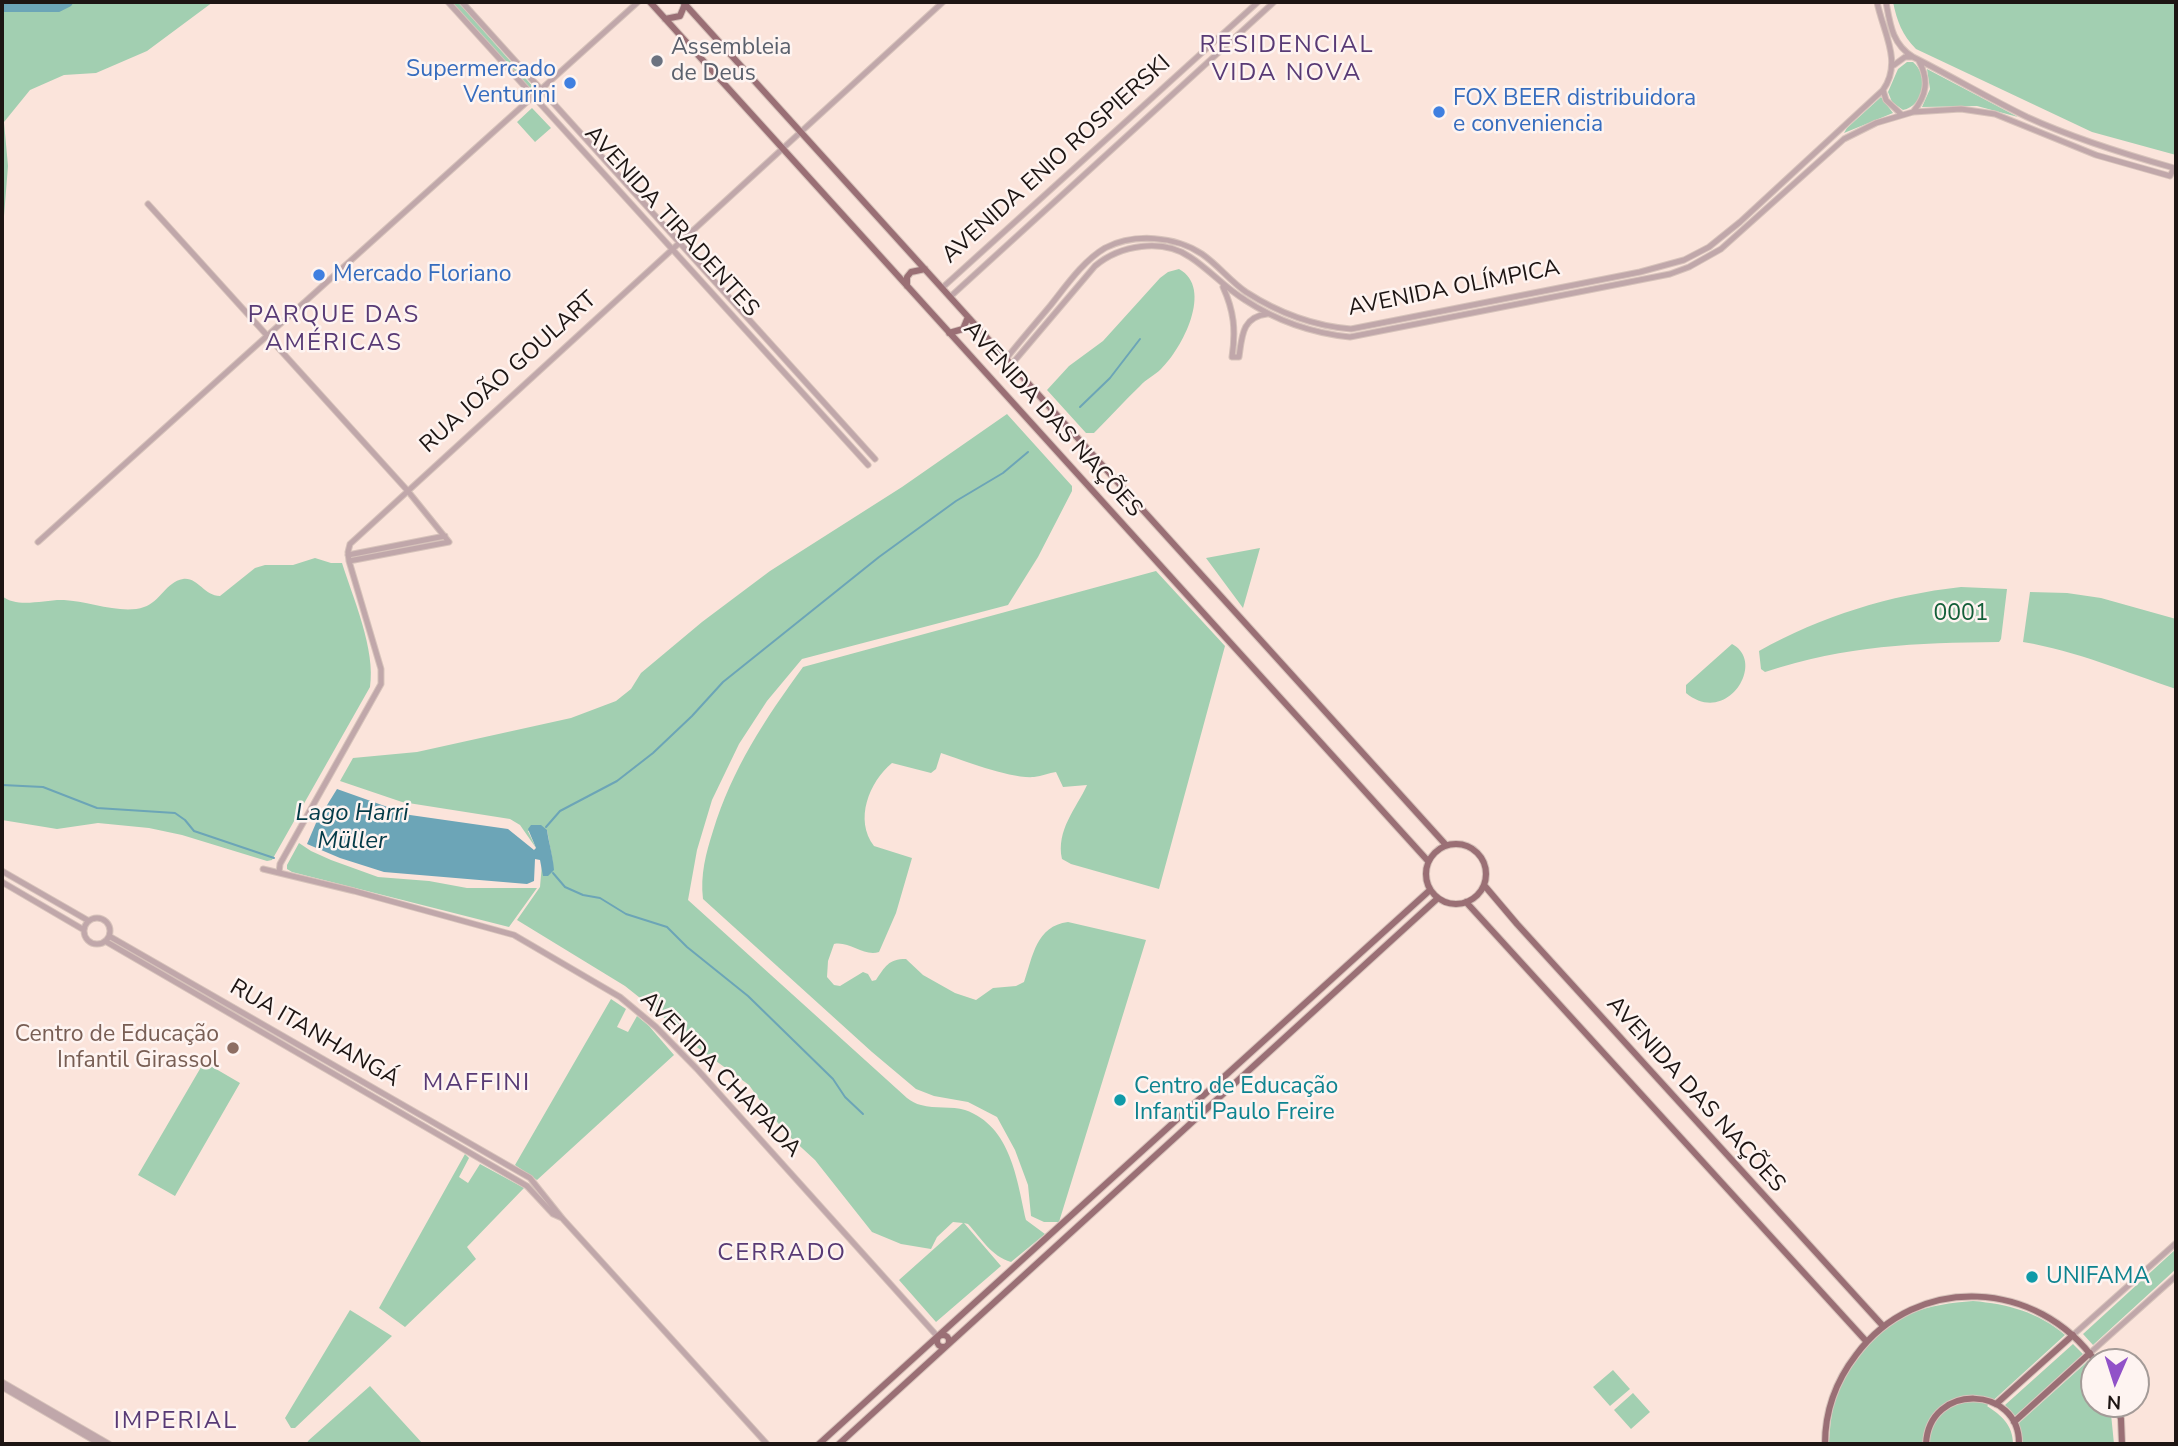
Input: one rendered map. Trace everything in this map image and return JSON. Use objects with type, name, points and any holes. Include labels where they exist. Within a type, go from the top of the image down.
[{"type":"main road","name":"AVENIDA DAS NAÇÕES","points":[[650,2],[1428,861]]},
{"type":"main road","name":"AVENIDA DAS NAÇÕES","points":[[684,3],[1446,845]]},
{"type":"main road","points":[[665,19],[680,16],[684,3]]},
{"type":"main road","points":[[907,286],[908,274],[925,269]]},
{"type":"main road","points":[[949,333],[963,329],[968,317]]},
{"type":"main road","points":[[1446,845],[1466,846],[1475,850],[1486,867],[1485,885],[1478,895],[1466,902],[1452,904],[1438,898],[1430,890],[1426,876],[1428,861],[1438,849],[1446,845]]},
{"type":"main road","name":"AVENIDA DAS NAÇÕES","points":[[1485,885],[1517,924],[1883,1326]]},
{"type":"main road","points":[[819,1444],[1430,890]]},
{"type":"main road","points":[[839,1444],[1438,898]]},
{"type":"main road","name":"AVENIDA DAS NAÇÕES","points":[[1466,902],[1866,1341]]},
{"type":"main road","points":[[1825,1444],[1827,1420],[1836,1388],[1847,1367],[1866,1341],[1883,1326],[1914,1308],[1934,1301],[1980,1296],[2002,1298],[2048,1316],[2085,1348]]},
{"type":"main road","points":[[1996,1404],[2073,1335]]},
{"type":"main road","points":[[938,1337],[947,1337],[947,1346]]},
{"type":"main road","points":[[2014,1422],[2080,1362]]},
{"type":"main road","points":[[1926,1444],[1933,1420],[1948,1405],[1961,1399],[1975,1398],[1996,1404],[2014,1422],[2018,1444]]},
{"type":"main road","points":[[2121,1418],[2122,1444]]},
{"type":"street","name":"AVENIDA TIRADENTES","points":[[448,2],[867,465]]},
{"type":"street","name":"AVENIDA TIRADENTES","points":[[462,2],[875,459]]},
{"type":"street","points":[[38,542],[638,2]]},
{"type":"street","name":"RUA JOÃO GOULART","points":[[348,558],[350,544],[407,490],[943,2]]},
{"type":"street","name":"AVENIDA ENIO ROSPIERSKI","points":[[942,289],[1258,2]]},
{"type":"street","name":"AVENIDA ENIO ROSPIERSKI","points":[[950,296],[1275,2]]},
{"type":"street","points":[[1877,2],[1893,65],[1883,90],[1889,105],[1901,114],[1961,109],[1995,114],[2108,158],[2170,176],[2174,169],[2098,145],[2028,117],[1915,59],[1900,47],[1895,39],[1886,2]]},
{"type":"street","points":[[1893,65],[1906,57],[1915,59],[1925,75],[1923,98],[1913,112]]},
{"type":"street","name":"AVENIDA OLÍMPICA","points":[[1009,362],[1088,262],[1105,248],[1134,240],[1158,239],[1190,247],[1247,292],[1273,307],[1314,322],[1351,329],[1661,267],[1684,260],[1709,247],[1740,222],[1883,90]]},
{"type":"street","name":"AVENIDA OLÍMPICA","points":[[1009,362],[1086,275],[1111,255],[1141,247],[1175,250],[1188,256],[1221,284],[1270,314],[1315,332],[1350,337],[1670,274],[1689,267],[1721,248],[1838,145],[1856,133],[1901,114]]},
{"type":"street","points":[[148,204],[407,490],[449,541],[348,558]]},
{"type":"street","name":"AVENIDA OLÍMPICA","points":[[1221,284],[1234,318],[1235,357],[1244,327],[1252,318],[1270,314]]},
{"type":"street","points":[[348,558],[444,536]]},
{"type":"street","points":[[279,873],[279,864],[381,684],[381,669],[348,558]]},
{"type":"street","points":[[287,852],[284,866],[287,875]]},
{"type":"street","name":"AVENIDA CHAPADA","points":[[279,864],[263,869],[514,935],[620,997],[656,1027],[697,1069],[938,1337]]},
{"type":"street","points":[[2,871],[89,921]]},
{"type":"street","points":[[2,882],[84,930],[92,943],[107,938],[109,927],[106,921],[97,918],[89,921],[84,930]]},
{"type":"street","name":"RUA ITANHANGÁ","points":[[107,938],[527,1186],[553,1214],[562,1218],[767,1444]]},
{"type":"street","points":[[2073,1335],[2176,1242]]},
{"type":"street","points":[[2096,1348],[2176,1276]]},
{"type":"street","points":[[2,1384],[100,1444]]},
{"type":"street","points":[[2,1384],[109,1444]]},
{"type":"green space","points":[[2,2],[213,2],[147,51],[96,73],[64,75],[30,90],[4,122],[8,166],[2,241]]},
{"type":"green space","points":[[451,2],[458,2],[535,89],[532,91]]},
{"type":"green space","points":[[1893,2],[2176,2],[2176,155],[2092,132],[1916,49],[1901,27]]},
{"type":"green space","points":[[1907,62],[1913,62],[1918,68],[1922,89],[1916,103],[1903,110],[1892,102],[1888,92],[1898,69]]},
{"type":"green space","points":[[1927,69],[2018,117],[1977,106],[1922,107],[1930,89]]},
{"type":"green space","points":[[1881,97],[1893,113],[1844,133],[1847,128]]},
{"type":"green space","points":[[532,108],[551,128],[535,142],[517,122]]},
{"type":"green space","points":[[1179,269],[1189,278],[1194,290],[1194,304],[1191,319],[1178,348],[1161,369],[1142,384],[1094,433],[1086,433],[1047,390],[1069,366],[1103,341],[1160,278]]},
{"type":"green space","points":[[1007,414],[1072,486],[1072,491],[1038,557],[1008,605],[802,659],[767,701],[739,744],[712,800],[697,850],[688,900],[907,1098],[926,1106],[965,1110],[993,1128],[1002,1141],[1015,1172],[1026,1220],[1045,1234],[1011,1262],[992,1251],[968,1224],[964,1223],[1001,1266],[936,1322],[899,1280],[963,1223],[953,1222],[937,1237],[931,1249],[901,1244],[872,1232],[815,1160],[790,1137],[749,1085],[694,1045],[625,986],[517,920],[540,887],[542,864],[544,876],[553,863],[547,830],[528,831],[536,848],[520,825],[510,819],[402,802],[340,781],[353,758],[417,752],[571,718],[616,701],[631,689],[641,673],[702,622],[770,571],[902,487]]},
{"type":"green space","points":[[1260,548],[1243,608],[1206,558]]},
{"type":"green space","points":[[315,558],[342,563],[367,641],[370,687],[272,860],[267,861],[182,835],[149,828],[98,823],[57,829],[2,820],[2,596],[16,602],[64,600],[115,609],[135,609],[150,604],[172,584],[183,579],[193,581],[210,593],[220,596],[255,568],[265,565],[293,565]]},
{"type":"green space","points":[[1156,571],[1225,646],[1159,889],[1071,864],[1062,859],[1064,829],[1087,785],[1063,787],[1056,772],[1024,777],[988,769],[941,753],[936,769],[931,773],[892,763],[871,791],[865,825],[874,846],[912,858],[896,913],[879,952],[834,944],[828,961],[827,977],[834,985],[840,986],[863,972],[868,974],[872,981],[876,980],[891,962],[906,959],[923,975],[955,993],[976,1000],[993,988],[1016,986],[1024,982],[1037,944],[1049,929],[1057,925],[1068,922],[1146,940],[1059,1222],[1044,1222],[1031,1216],[1028,1185],[1015,1150],[997,1117],[968,1102],[934,1096],[916,1089],[872,1052],[703,899],[704,864],[721,808],[740,766],[763,725],[803,667]]},
{"type":"green space","points":[[1961,587],[2007,589],[1999,642],[1881,647],[1825,656],[1765,672],[1761,669],[1759,651],[1807,627],[1908,595]]},
{"type":"green space","name":"0001","points":[[2030,592],[2067,593],[2101,598],[2176,619],[2176,689],[2082,656],[2023,642]]},
{"type":"green space","points":[[1732,644],[1742,653],[1745,664],[1744,676],[1737,688],[1728,697],[1715,702],[1701,701],[1686,693],[1686,685]]},
{"type":"green space","points":[[299,843],[331,860],[378,877],[429,881],[467,888],[537,888],[509,927],[292,872],[287,869],[287,865]]},
{"type":"green space","points":[[611,999],[626,1009],[617,1027],[628,1032],[637,1016],[674,1055],[537,1180],[515,1165]]},
{"type":"green space","points":[[204,1062],[240,1083],[175,1196],[138,1175]]},
{"type":"green space","points":[[465,1154],[469,1158],[459,1177],[468,1183],[480,1164],[524,1188],[467,1247],[476,1259],[405,1327],[379,1308]]},
{"type":"green space","points":[[2176,1249],[2176,1269],[2093,1345],[2083,1334]]},
{"type":"green space","points":[[1973,1301],[2022,1310],[2044,1320],[2065,1335],[1987,1406],[2005,1421],[2011,1431],[2013,1444],[1829,1444],[1833,1408],[1841,1385],[1856,1360],[1876,1337],[1899,1319],[1918,1311]]},
{"type":"green space","points":[[350,1310],[392,1336],[295,1428],[291,1428],[285,1418]]},
{"type":"green space","points":[[2073,1344],[2080,1351],[2080,1357],[2015,1416],[2005,1405]]},
{"type":"green space","points":[[2080,1368],[2080,1418],[2111,1418],[2114,1444],[2022,1444],[2019,1423]]},
{"type":"green space","points":[[1613,1370],[1630,1389],[1610,1406],[1593,1387]]},
{"type":"green space","points":[[370,1386],[423,1444],[306,1444],[309,1440]]},
{"type":"green space","points":[[1633,1393],[1650,1412],[1631,1429],[1614,1410]]},
{"type":"water","name":"Lago Harri Müller","points":[[337,789],[410,815],[508,829],[534,850],[536,848],[528,829],[531,825],[541,825],[547,830],[554,870],[548,876],[543,876],[540,860],[535,859],[534,881],[527,884],[384,872],[340,858],[307,844],[316,823]]},
{"type":"waterway","points":[[2,7],[58,7],[68,2]]},
{"type":"waterway","points":[[1080,407],[1110,378],[1140,339]]},
{"type":"waterway","points":[[546,827],[560,811],[617,781],[653,753],[723,682],[879,557],[956,501],[1003,473],[1028,452]]},
{"type":"waterway","points":[[2,785],[43,787],[97,808],[175,813],[194,831],[274,858]]},
{"type":"waterway","points":[[553,873],[565,887],[583,895],[600,898],[626,914],[667,927],[687,947],[748,996],[833,1079],[845,1097],[863,1114]]},
{"type":"place","name":"Assembleia de Deus","points":[[657,61]]},
{"type":"place","name":"Supermercado Venturini","points":[[570,83]]},
{"type":"place","name":"FOX BEER distribuidora e conveniencia","points":[[1439,112]]},
{"type":"place","name":"Mercado Floriano","points":[[319,275]]},
{"type":"place","name":"Centro de Educação Infantil Girassol","points":[[233,1048]]},
{"type":"place","name":"Centro de Educação Infantil Paulo Freire","points":[[1120,1100]]},
{"type":"place","name":"UNIFAMA","points":[[2032,1277]]},
{"type":"district","name":"RESIDENCIAL VIDA NOVA","points":[[1287,60]]},
{"type":"district","name":"PARQUE DAS AMÉRICAS","points":[[334,330]]},
{"type":"district","name":"MAFFINI","points":[[477,1084]]},
{"type":"district","name":"CERRADO","points":[[782,1254]]},
{"type":"district","name":"IMPERIAL","points":[[176,1422]]}]
